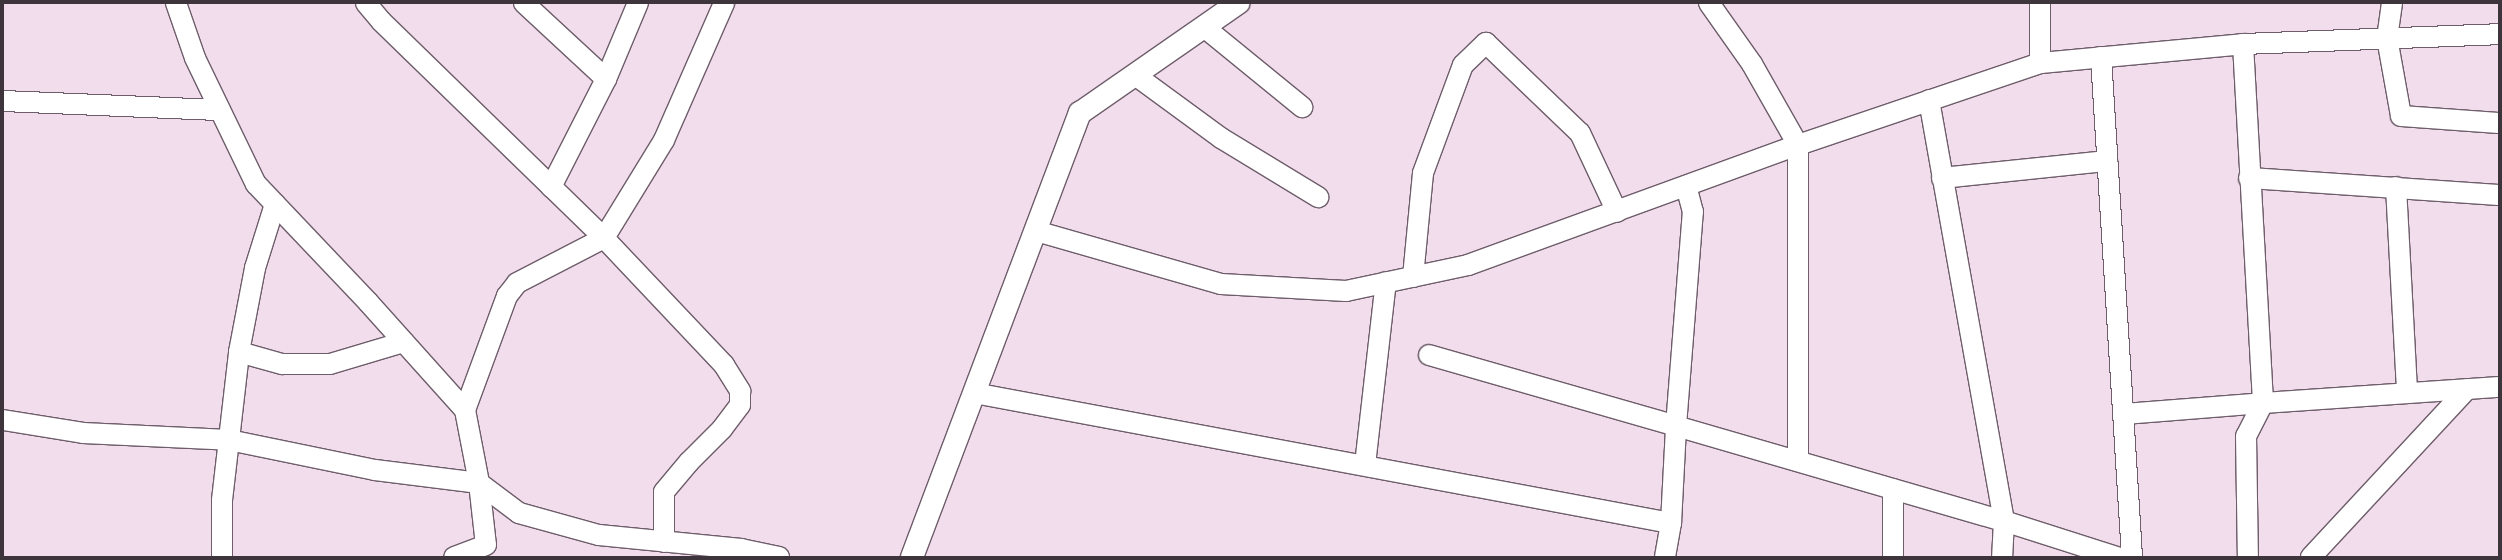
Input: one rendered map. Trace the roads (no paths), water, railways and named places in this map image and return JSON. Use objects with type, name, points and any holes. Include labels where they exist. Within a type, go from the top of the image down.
[{"type":"street","points":[[176,3],[195,58],[256,184],[404,342],[465,410]]},
{"type":"street","points":[[366,3],[381,21],[604,238],[724,365],[740,391],[740,405],[722,429],[689,462],[664,492],[664,542]]},
{"type":"street","points":[[524,3],[606,79]]},
{"type":"street","points":[[551,187],[606,79],[638,3]]},
{"type":"street","points":[[454,557],[487,551],[479,484],[465,410],[507,296],[517,283],[604,238],[664,140],[724,3]]},
{"type":"street","points":[[912,557],[1080,113],[1238,3]]},
{"type":"street","points":[[1708,3],[1752,64],[1798,145],[1798,461]]},
{"type":"street","points":[[2040,3],[2040,62]]},
{"type":"street","points":[[2392,3],[2387,38],[2401,116],[2499,123]]},
{"type":"street","points":[[1204,27],[1302,107]]},
{"type":"street","points":[[1036,231],[1222,284],[1346,291],[1468,265],[1798,145],[2040,62],[2243,44],[2499,34]]},
{"type":"street","points":[[1413,277],[1423,173],[1463,66],[1486,43],[1580,133],[1617,212]]},
{"type":"street","points":[[2243,44],[2263,403],[2246,436],[2248,557]]},
{"type":"street","points":[[2101,57],[2132,557]]},
{"type":"street","points":[[1135,75],[1221,138],[1318,197]]},
{"type":"street","points":[[1929,100],[2004,521],[2002,557]]},
{"type":"street","points":[[3,101],[220,110]]},
{"type":"street","points":[[1942,178],[2108,161]]},
{"type":"street","points":[[2250,178],[2499,195]]},
{"type":"street","points":[[1665,557],[1671,523],[1676,426],[1693,212],[1686,186]]},
{"type":"street","points":[[2396,187],[2407,393]]},
{"type":"street","points":[[222,557],[222,500],[239,352],[255,268],[275,204]]},
{"type":"street","points":[[1365,465],[1386,282]]},
{"type":"street","points":[[239,352],[282,364],[330,364],[404,342]]},
{"type":"street","points":[[1429,355],[2004,521],[2117,557]]},
{"type":"street","points":[[2124,414],[2499,387]]},
{"type":"street","points":[[2311,557],[2467,389]]},
{"type":"street","points":[[974,393],[1671,523]]},
{"type":"street","points":[[3,420],[83,433],[229,440],[375,470],[479,484],[519,513],[599,535],[741,549],[779,557]]},
{"type":"street","points":[[1893,489],[1893,557]]}]
